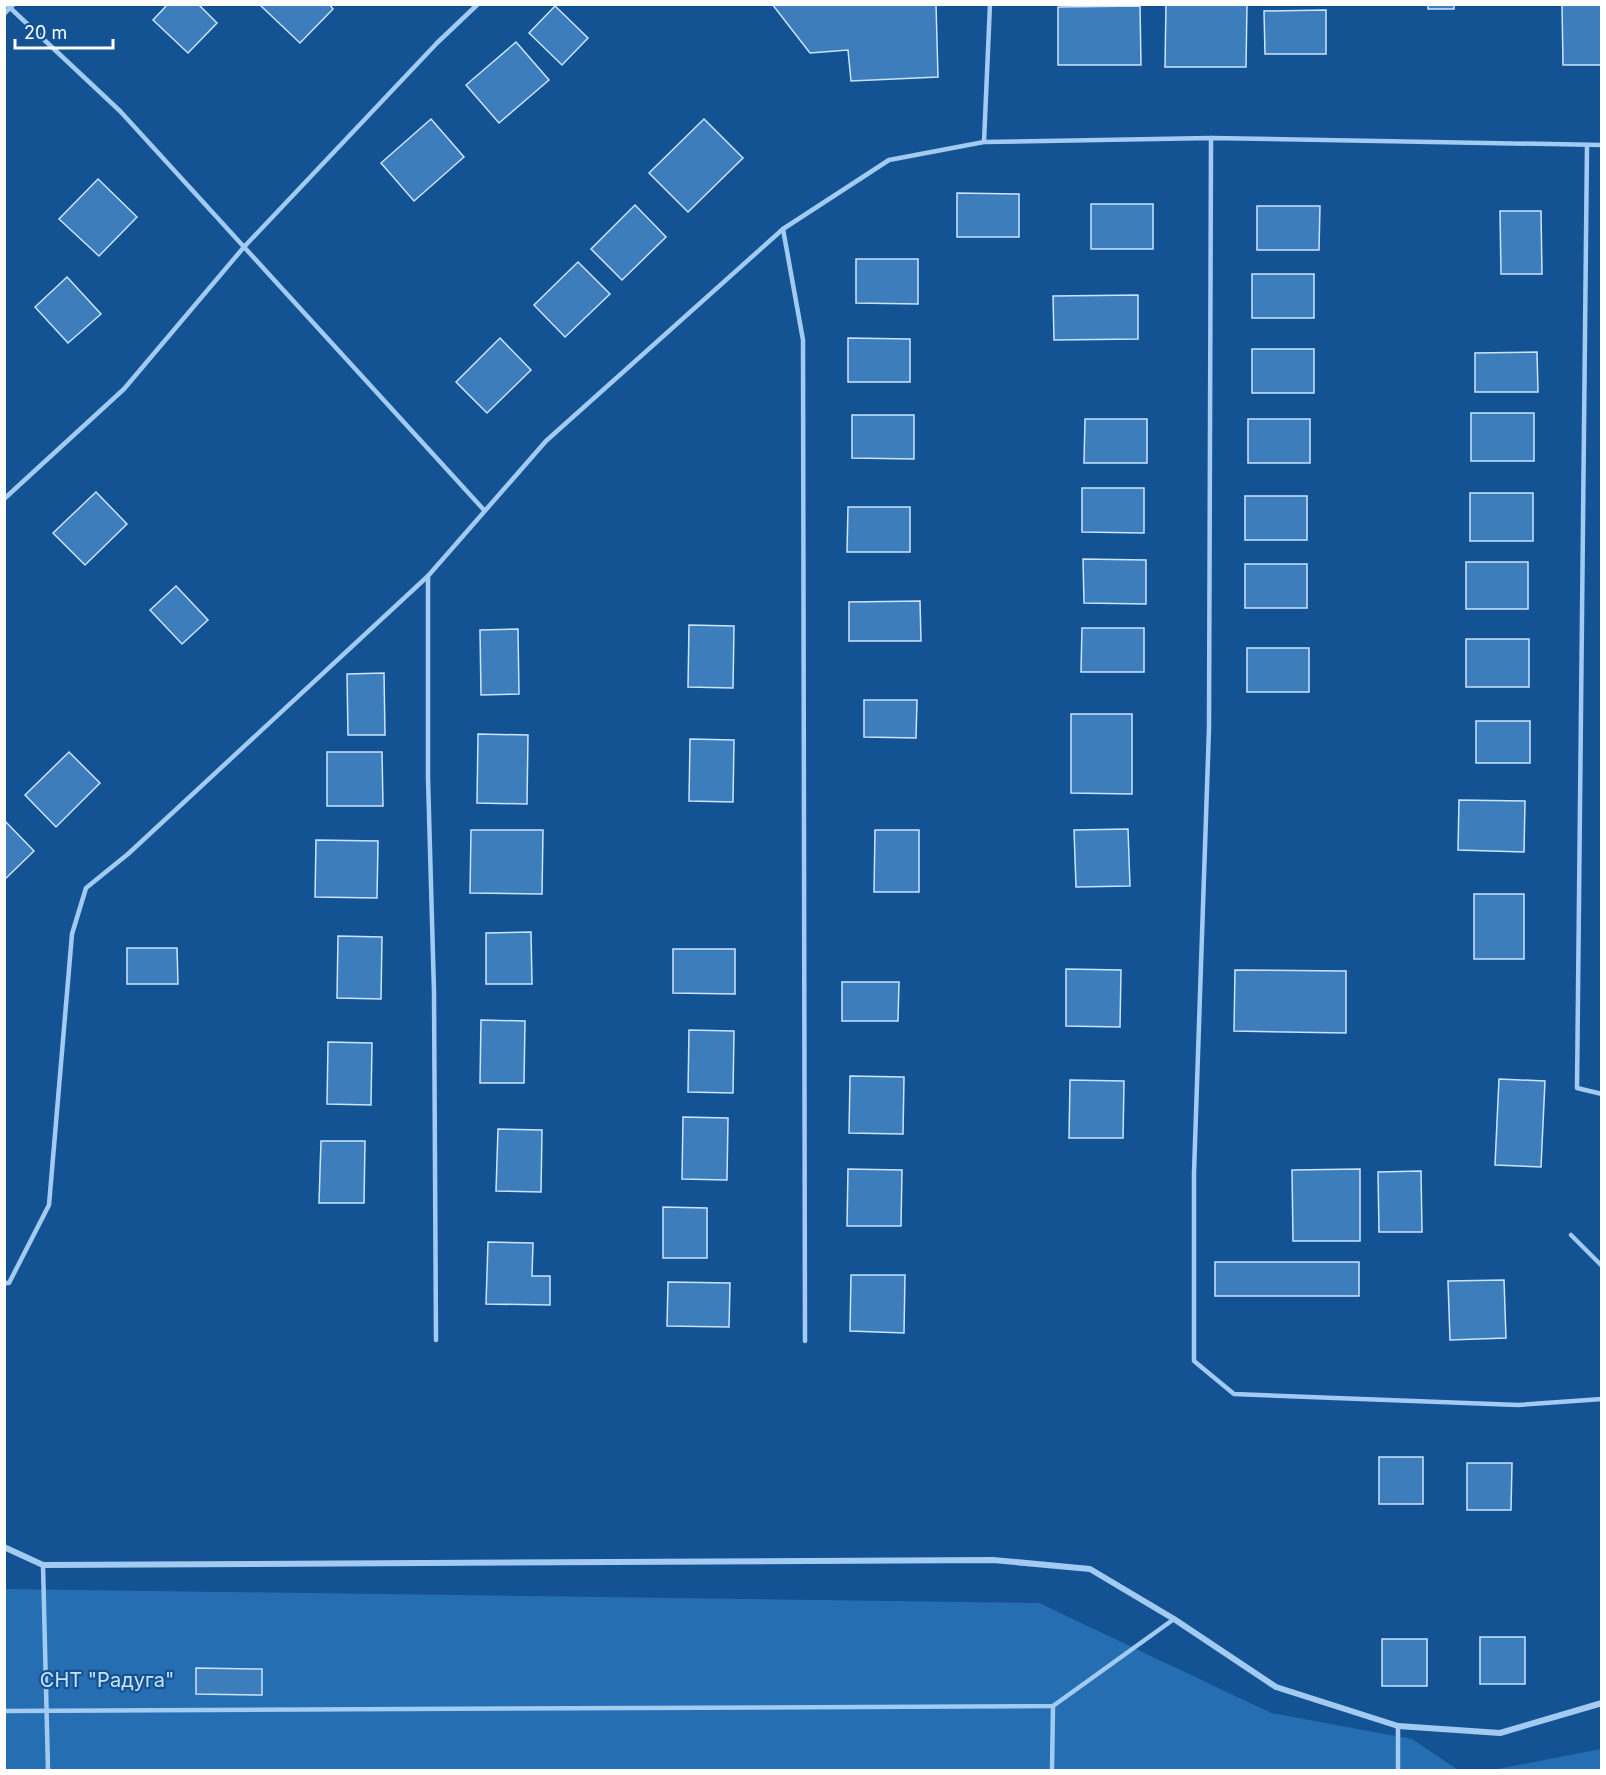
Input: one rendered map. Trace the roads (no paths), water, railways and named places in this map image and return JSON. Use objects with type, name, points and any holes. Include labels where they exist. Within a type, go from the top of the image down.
[{"type":"street","points":[[4,1547],[43,1565],[993,1560],[1090,1569],[1174,1619],[1276,1687],[1398,1726],[1500,1733],[1602,1703]]},
{"type":"lane","points":[[4,499],[124,389],[244,247],[429,52],[478,4]]},
{"type":"lane","points":[[984,142],[990,4]]},
{"type":"lane","points":[[4,14],[10,6],[120,111],[484,510]]},
{"type":"lane","points":[[1211,138],[1209,728],[1194,1173],[1194,1361],[1234,1394],[1518,1404],[1602,1399]]},
{"type":"lane","points":[[4,1283],[9,1283],[49,1205],[72,934],[86,888],[128,854],[428,576],[546,441],[783,229],[889,160],[984,142],[1211,138],[1602,145]]},
{"type":"lane","points":[[1587,145],[1577,1088],[1602,1094]]},
{"type":"lane","points":[[783,229],[803,340],[805,1341]]},
{"type":"lane","points":[[428,576],[428,778],[434,992],[436,1340]]},
{"type":"lane","points":[[1571,1235],[1602,1266]]},
{"type":"lane","points":[[43,1565],[48,1770]]},
{"type":"lane","points":[[4,1711],[1053,1706],[1174,1619]]},
{"type":"lane","points":[[1052,1770],[1053,1706]]},
{"type":"lane","points":[[1398,1726],[1398,1770]]},
{"type":"park label","name":"СНТ \"Радуга\"","points":[[107,1680]]}]
